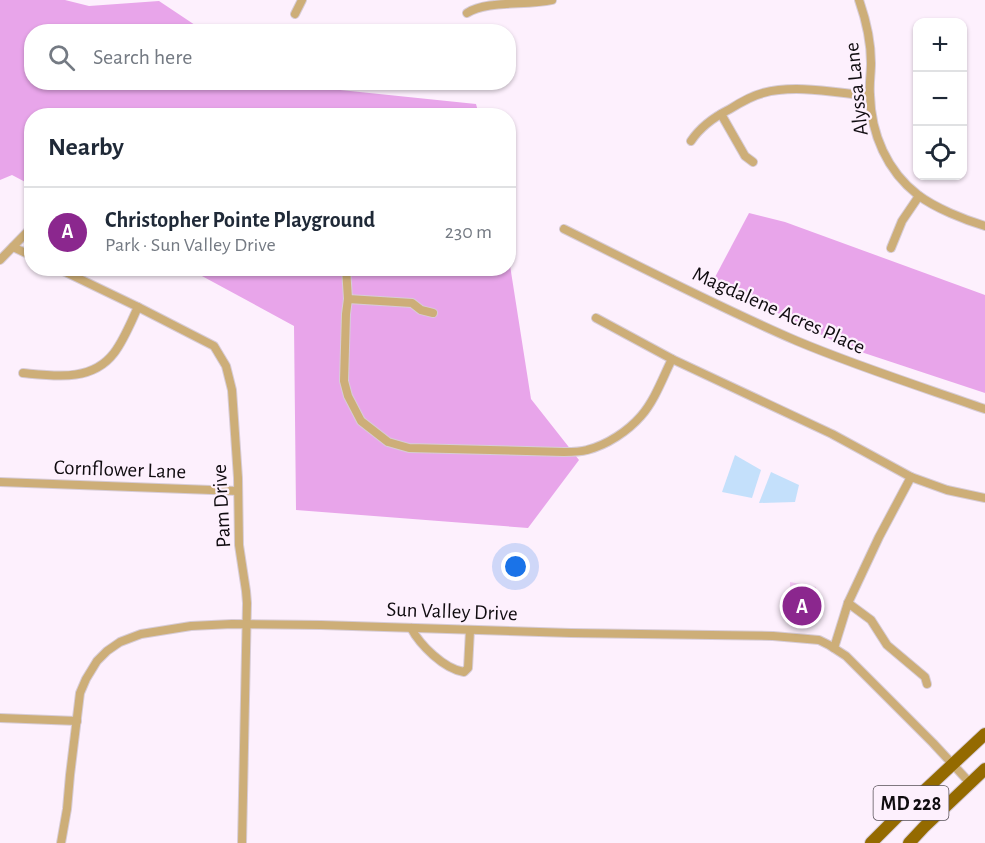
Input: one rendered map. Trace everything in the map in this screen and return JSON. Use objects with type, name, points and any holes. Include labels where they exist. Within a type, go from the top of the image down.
[{"type":"highway","name":"MD 228","points":[[871,843],[985,734]]},
{"type":"highway","name":"MD 228","points":[[909,843],[985,769]]},
{"type":"street","points":[[295,14],[302,0]]},
{"type":"street","points":[[467,13],[483,3],[536,3],[552,0]]},
{"type":"street","name":"Alyssa Lane","points":[[859,0],[867,26],[870,50],[870,96],[874,125],[881,148],[898,175],[919,196],[963,218],[985,226]]},
{"type":"street","points":[[692,141],[697,132],[721,114],[765,92],[815,90],[870,96]]},
{"type":"street","points":[[721,114],[745,156],[753,162]]},
{"type":"street","points":[[891,248],[902,221],[919,196]]},
{"type":"street","name":"Magdalene Acres Place","points":[[564,229],[786,336],[876,372],[985,409]]},
{"type":"street","points":[[0,260],[24,235]]},
{"type":"street","points":[[13,247],[24,252]]},
{"type":"street","name":"Pam Drive","points":[[73,276],[214,346],[226,366],[232,390],[239,545],[246,591],[242,843]]},
{"type":"street","points":[[347,276],[348,299],[344,381],[348,396],[361,421],[388,442],[409,448],[585,451],[617,436],[642,415],[672,359]]},
{"type":"street","points":[[348,299],[412,303],[421,310],[433,313]]},
{"type":"street","points":[[23,373],[62,376],[85,372],[102,365],[115,352],[138,308]]},
{"type":"street","points":[[596,318],[672,359],[831,434],[911,477],[947,490],[985,498]]},
{"type":"street","points":[[834,648],[848,603],[911,477]]},
{"type":"street","name":"Cornflower Lane","points":[[0,482],[238,491]]},
{"type":"street","points":[[848,603],[871,620],[887,645],[925,677],[927,684]]},
{"type":"street","name":"Sun Valley Drive","points":[[61,843],[80,693],[86,679],[102,656],[120,642],[141,634],[191,626],[321,625],[571,633],[773,636],[819,640],[846,657],[970,783]]},
{"type":"street","points":[[411,628],[417,639],[432,653],[452,669],[464,672],[468,668],[470,630]]},
{"type":"street","points":[[0,718],[77,721]]},
{"type":"shaded area","points":[[0,0],[65,0],[89,6],[159,1],[194,24],[24,24],[24,90],[340,90],[476,104],[477,108],[24,108],[24,181],[12,175],[0,180]]},
{"type":"shaded area","points":[[749,213],[785,222],[985,295],[985,393],[846,347],[713,281]]},
{"type":"shaded area","points":[[202,276],[512,276],[531,399],[579,460],[528,528],[296,510],[294,326]]},
{"type":"shaded area","points":[[790,582],[816,587],[814,625],[789,625]]},
{"type":"water","points":[[735,455],[761,470],[752,498],[722,492]]},
{"type":"water","points":[[771,472],[799,485],[795,502],[759,503]]},
{"type":"place","name":"Christopher Pointe Playground","points":[[802,606]]}]
